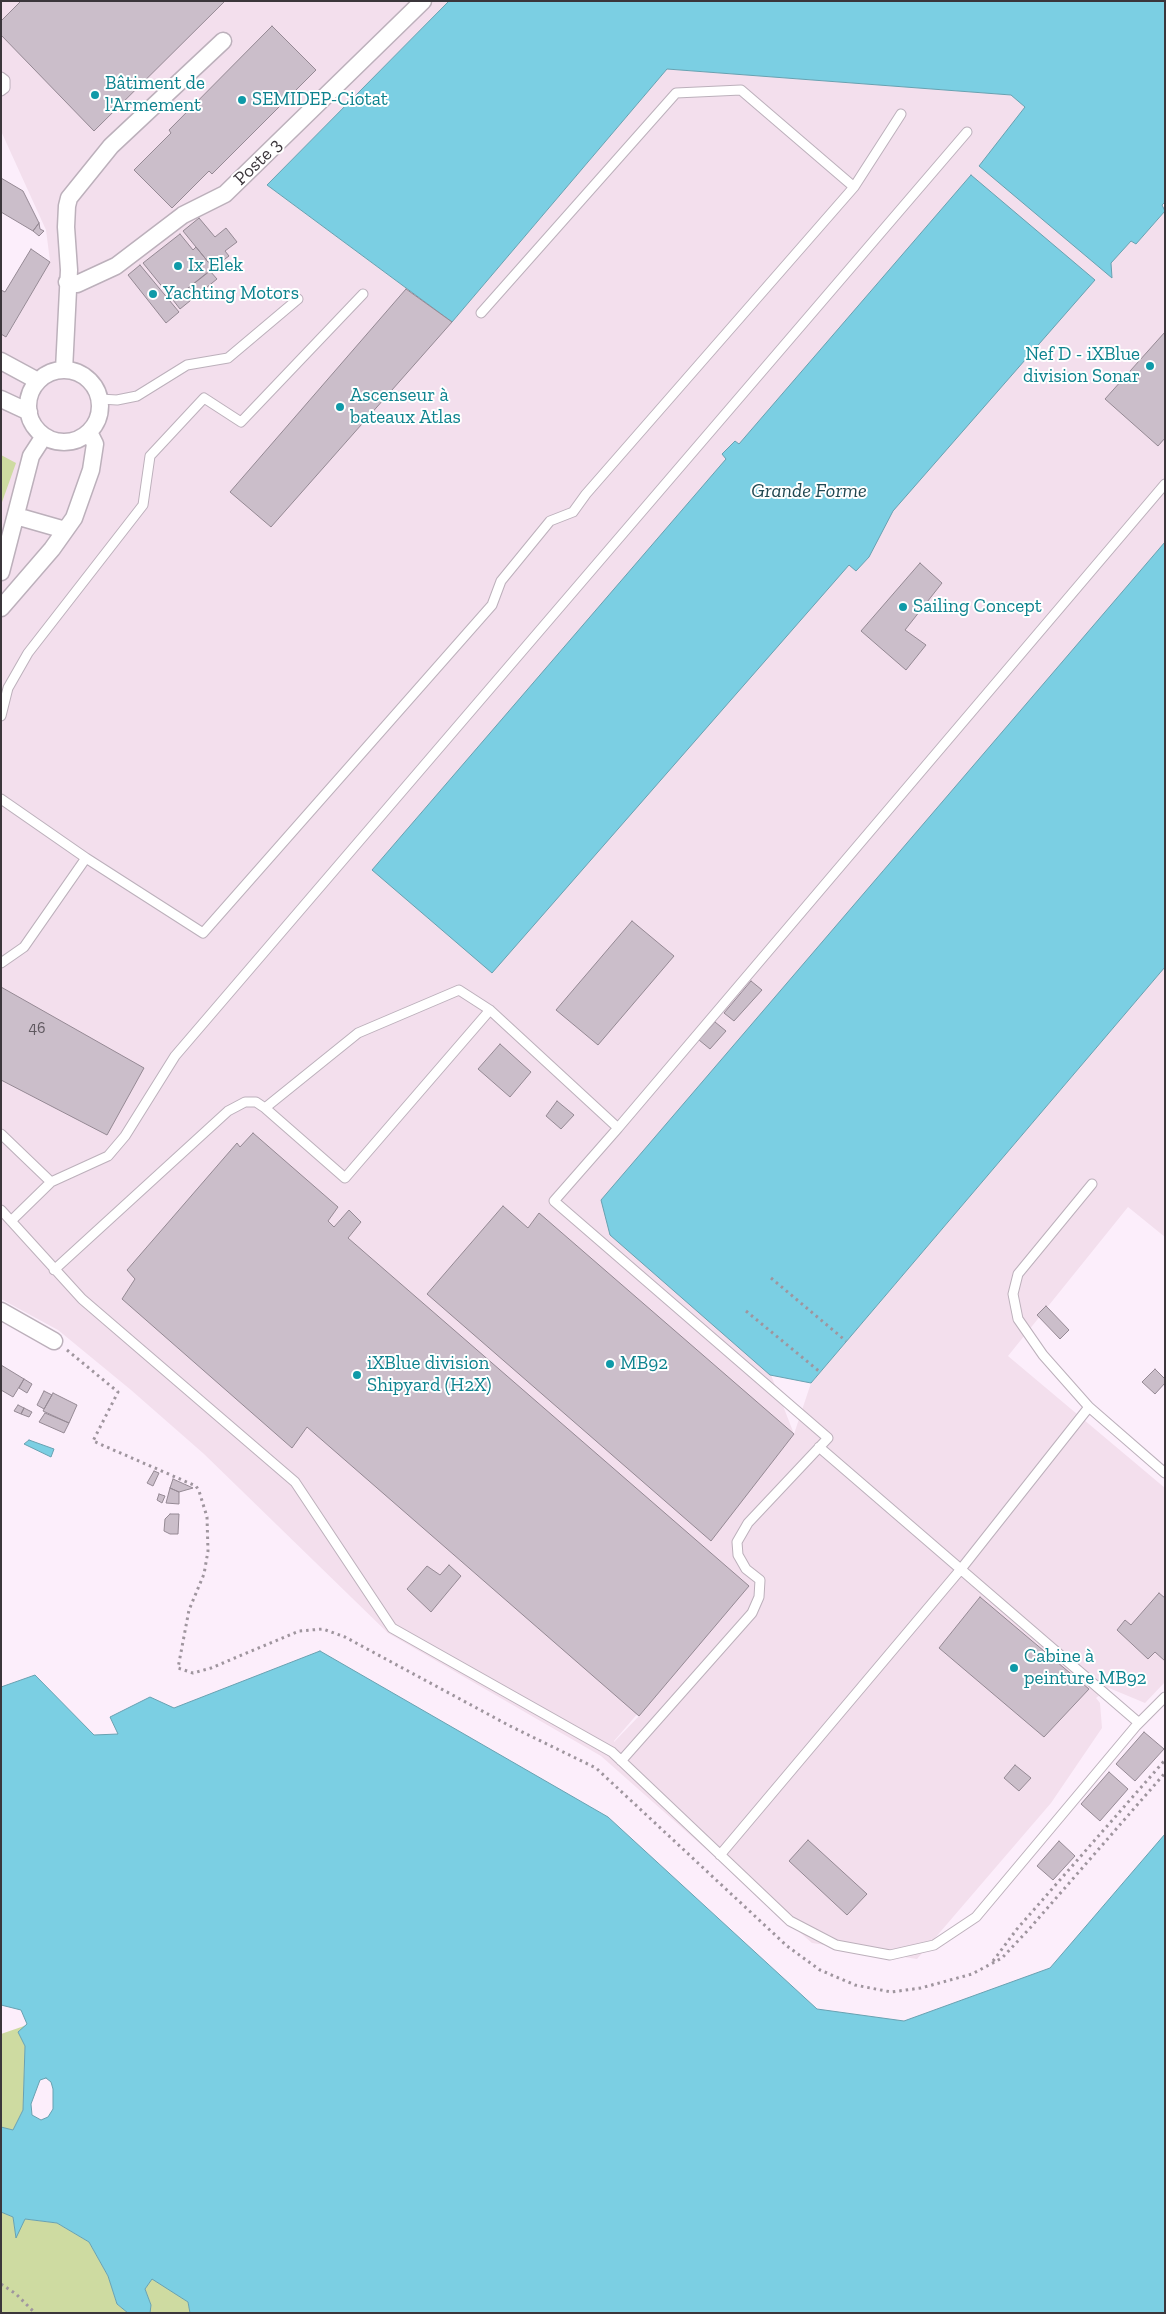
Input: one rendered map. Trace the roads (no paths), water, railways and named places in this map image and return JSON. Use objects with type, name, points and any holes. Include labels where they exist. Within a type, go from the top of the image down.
[{"type":"street","name":"Poste 3","points":[[67,282],[77,284],[116,266],[183,215],[225,194],[423,1]]},
{"type":"street","points":[[64,370],[67,282],[70,270],[67,213],[70,198],[111,146],[223,41]]},
{"type":"street","points":[[1,361],[38,381]]},
{"type":"street","points":[[64,370],[77,372],[88,378],[96,387],[100,399],[97,423],[79,439],[67,442],[55,441],[44,436],[36,428],[29,412],[30,395],[38,381],[54,371],[64,370]]},
{"type":"street","points":[[1,399],[29,412]]},
{"type":"street","points":[[1,608],[74,518],[91,470],[95,444],[89,432]]},
{"type":"street","points":[[1,572],[31,456],[44,436]]},
{"type":"street","points":[[16,516],[66,530]]},
{"type":"street","points":[[1,1311],[54,1341]]},
{"type":"lane","points":[[1,77],[4,80],[5,88],[1,91]]},
{"type":"lane","points":[[481,313],[676,93],[741,90],[854,187]]},
{"type":"lane","points":[[1,799],[86,858],[203,933],[492,605],[501,581],[550,521],[573,512],[586,494],[854,187],[901,114]]},
{"type":"lane","points":[[11,1221],[51,1182],[108,1156],[125,1136],[175,1056],[967,132]]},
{"type":"lane","points":[[1,716],[8,688],[28,653],[143,505],[150,456],[204,398],[241,422],[363,294]]},
{"type":"lane","points":[[100,399],[117,400],[137,396],[187,365],[228,358],[298,299]]},
{"type":"lane","points":[[621,1761],[752,1613],[759,1597],[760,1580],[746,1569],[738,1555],[737,1542],[748,1523],[828,1438],[554,1201],[1165,484]]},
{"type":"lane","points":[[1,963],[24,947],[86,858]]},
{"type":"lane","points":[[265,1108],[358,1034],[459,990],[490,1010],[618,1128]]},
{"type":"lane","points":[[54,1270],[228,1111],[245,1102],[256,1102],[265,1108],[345,1178],[490,1010]]},
{"type":"lane","points":[[1,1134],[51,1182]]},
{"type":"lane","points":[[1092,1184],[1018,1274],[1013,1294],[1018,1319],[1043,1355],[1090,1407],[1165,1473]]},
{"type":"lane","points":[[1,1210],[82,1299],[295,1482],[392,1628],[612,1752],[790,1921],[836,1945],[890,1954],[934,1945],[976,1917],[1139,1723],[1165,1697]]},
{"type":"lane","points":[[720,1855],[961,1569],[1090,1407]]},
{"type":"lane","points":[[819,1447],[1139,1723]]},
{"type":"water","points":[[449,1],[1165,1],[1165,202],[1162,205],[1165,211],[1136,244],[1131,241],[1111,263],[1112,278],[979,166],[1025,107],[1011,95],[667,69],[452,322],[267,185]]},
{"type":"water","name":"Grande Forme","points":[[971,175],[1095,280],[893,511],[869,557],[856,571],[849,565],[492,973],[372,870],[726,459],[722,454],[735,441],[739,444]]},
{"type":"water","points":[[1165,542],[1165,967],[811,1383],[770,1375],[610,1235],[601,1200]]},
{"type":"water","points":[[29,1440],[54,1449],[51,1457],[24,1444]]},
{"type":"water","points":[[320,1651],[608,1817],[817,2009],[904,2021],[1050,1968],[1165,1834],[1165,2313],[190,2313],[188,2302],[152,2279],[145,2289],[151,2305],[150,2313],[128,2313],[117,2304],[108,2276],[89,2242],[57,2223],[25,2219],[16,2238],[13,2217],[1,2212],[1,2127],[13,2130],[23,2110],[25,2046],[18,2032],[27,2024],[21,2010],[1,2005],[1,1687],[35,1675],[94,1735],[118,1734],[110,1717],[150,1697],[174,1708]],"holes":[[[46,2078],[51,2082],[53,2109],[48,2117],[41,2120],[32,2115],[31,2104],[40,2080]]]},
{"type":"place","name":"Bâtiment de l'Armement","points":[[95,95]]},
{"type":"place","name":"SEMIDEP-Ciotat","points":[[242,100]]},
{"type":"place","name":"Ix Elek","points":[[178,266]]},
{"type":"place","name":"Yachting Motors","points":[[153,294]]},
{"type":"place","name":"Nef D - iXBlue division Sonar","points":[[1150,366]]},
{"type":"place","name":"Ascenseur à bateaux Atlas","points":[[340,407]]},
{"type":"place","name":"Sailing Concept","points":[[903,607]]},
{"type":"place","name":"MB92","points":[[610,1364]]},
{"type":"place","name":"iXBlue division Shipyard (H2X)","points":[[357,1375]]},
{"type":"place","name":"Cabine à peinture MB92","points":[[1014,1668]]}]
